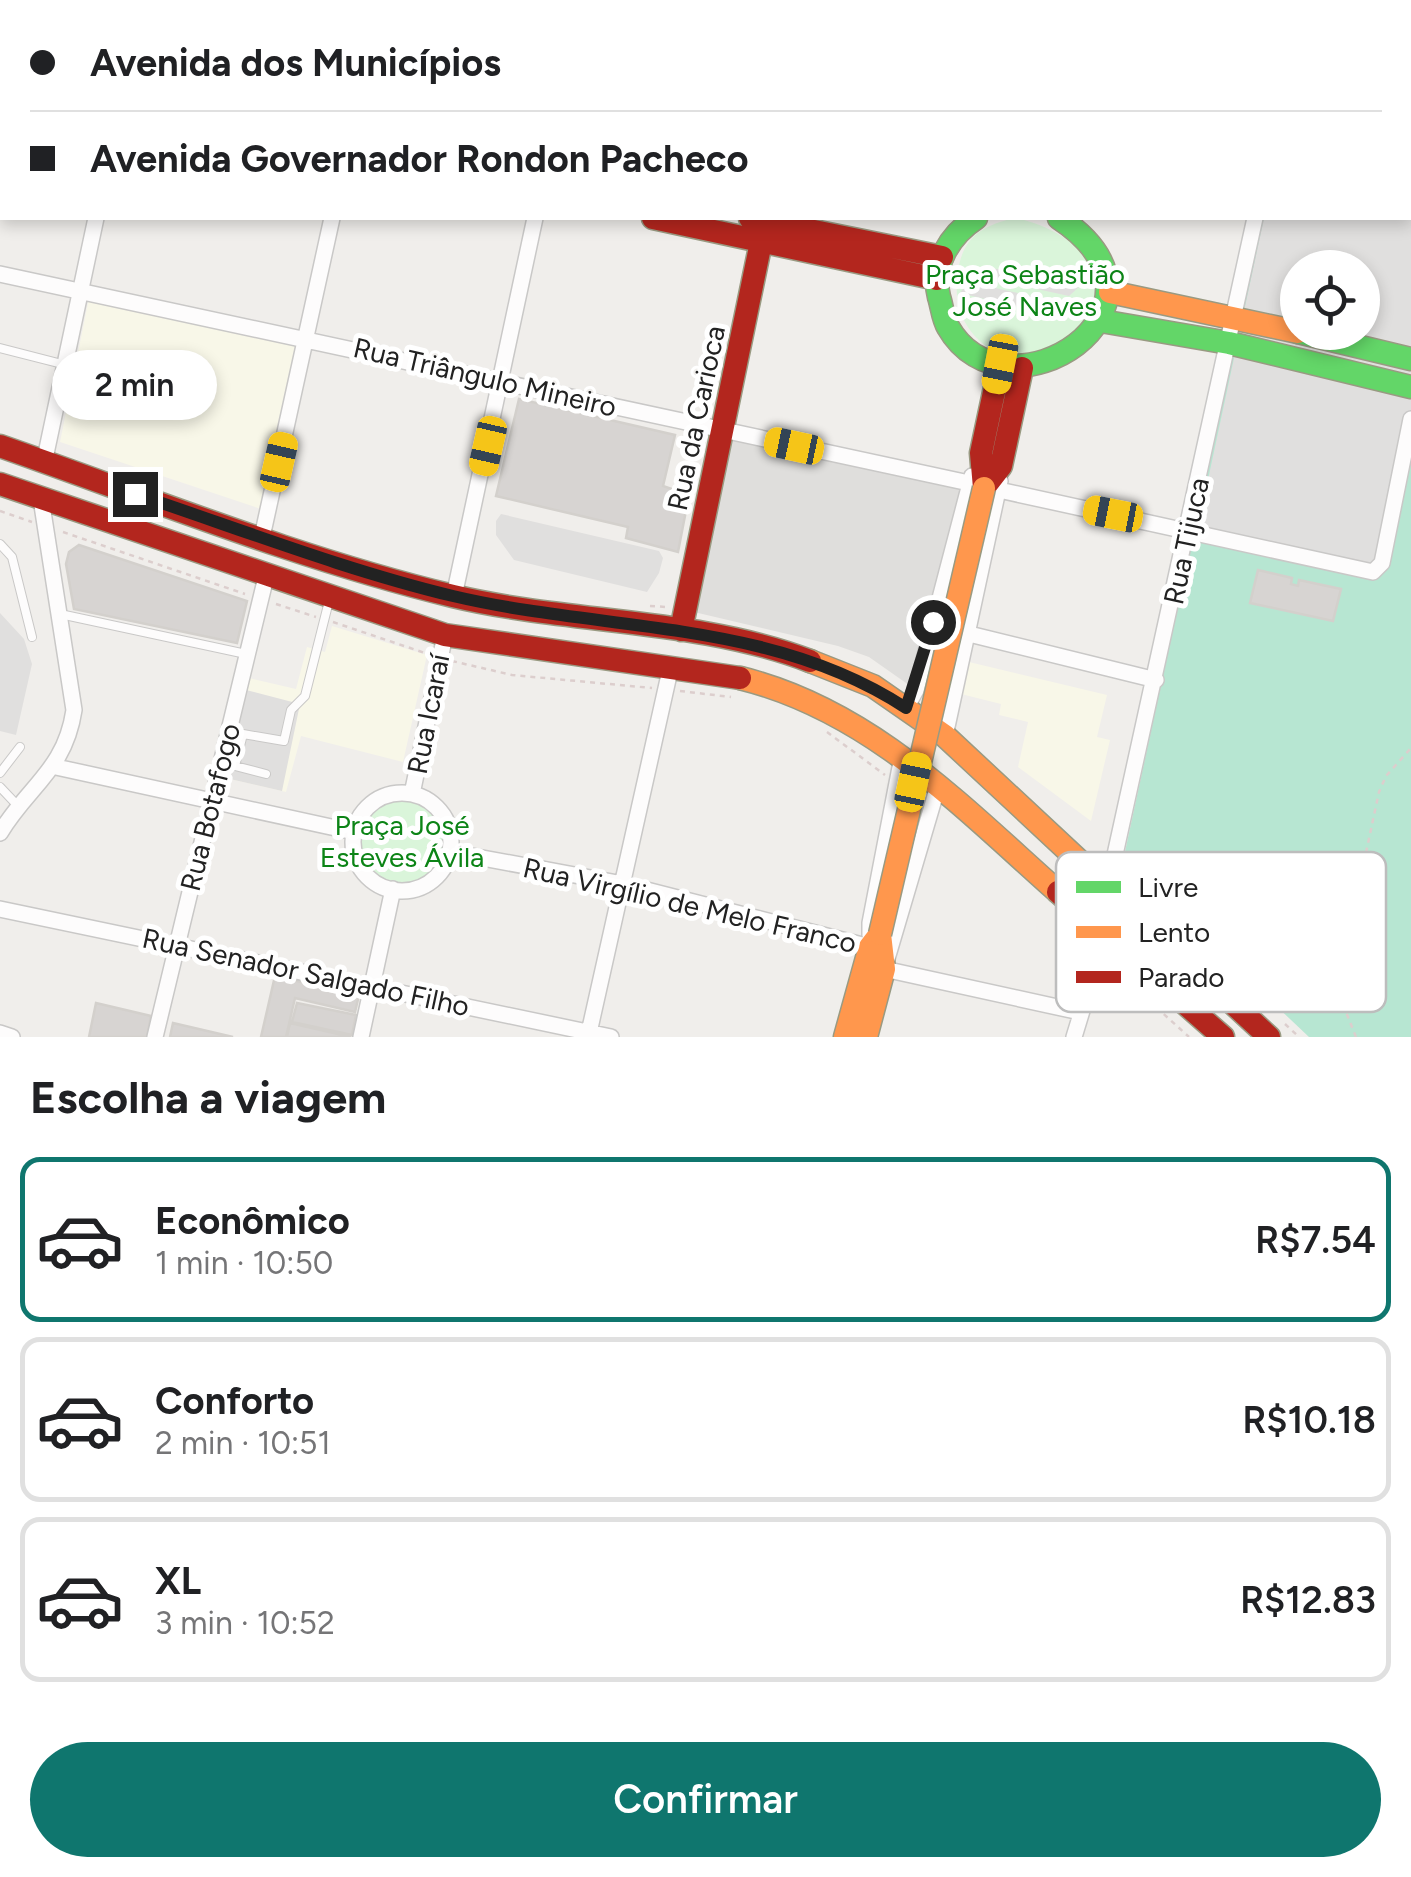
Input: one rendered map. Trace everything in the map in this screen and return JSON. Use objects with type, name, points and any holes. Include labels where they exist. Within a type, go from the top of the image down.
[{"type":"main road","points":[[689,220],[761,224],[940,268]]},
{"type":"main road","points":[[974,220],[952,238],[940,268],[938,300],[956,338],[972,352],[1011,366],[1053,364],[1079,347],[1100,321],[1110,292],[1093,249],[1061,220]]},
{"type":"main road","name":"Rua da Carioca","points":[[681,630],[724,432],[761,224]]},
{"type":"main road","points":[[1110,292],[1280,328]]},
{"type":"main road","points":[[1100,321],[1229,343],[1411,387]]},
{"type":"main road","points":[[1371,350],[1411,360]]},
{"type":"main road","points":[[845,1037],[875,941],[1011,366]]},
{"type":"main road","points":[[0,446],[262,536],[454,596],[681,630],[791,654],[873,686],[946,736],[1066,852]]},
{"type":"main road","points":[[0,484],[264,588],[442,646],[553,654],[668,678],[787,690],[876,736],[938,786],[1056,900]]},
{"type":"main road","points":[[866,1037],[884,968],[875,941]]},
{"type":"main road","points":[[1191,1012],[1224,1037]]},
{"type":"main road","points":[[1241,1012],[1269,1037]]},
{"type":"street","points":[[44,463],[96,220]]},
{"type":"street","points":[[262,536],[332,220]]},
{"type":"street","points":[[454,596],[504,381],[536,220]]},
{"type":"street","name":"Rua Tijuca","points":[[1118,852],[1255,220]]},
{"type":"street","name":"Rua Triângulo Mineiro","points":[[0,274],[308,337],[724,432],[1367,570],[1380,568],[1411,418]]},
{"type":"street","points":[[946,736],[965,634],[984,487]]},
{"type":"street","points":[[906,708],[984,487]]},
{"type":"street","points":[[2,826],[56,767],[70,734],[74,710],[42,498]]},
{"type":"street","name":"Rua Botafogo","points":[[155,1037],[264,588]]},
{"type":"street","points":[[965,634],[1156,680]]},
{"type":"street","name":"Rua Icaraí","points":[[412,794],[442,646]]},
{"type":"street","points":[[923,660],[932,678],[948,681],[958,670]]},
{"type":"street","points":[[589,1035],[668,678]]},
{"type":"street","points":[[875,941],[870,923],[902,757]]},
{"type":"street","points":[[56,767],[354,832]]},
{"type":"street","points":[[884,968],[938,786]]},
{"type":"street","points":[[412,794],[426,799],[447,822],[450,852],[444,866],[422,886],[392,889],[366,875],[357,862],[354,832],[359,818],[382,797],[412,794]]},
{"type":"street","points":[[889,831],[899,818],[910,816],[918,821],[921,836]]},
{"type":"street","name":"Rua Virgílio de Melo Franco","points":[[450,852],[623,884],[875,941]]},
{"type":"street","points":[[361,1037],[392,889]]},
{"type":"street","name":"Rua Senador Salgado Filho","points":[[0,909],[611,1037]]},
{"type":"street","name":"Rua Virgílio de Melo Franco","points":[[884,968],[1056,1007]]},
{"type":"street","points":[[1074,1037],[1080,1012]]},
{"type":"street","points":[[0,1032],[12,1037]]},
{"type":"lane","points":[[0,348],[66,365]]},
{"type":"lane","points":[[0,544],[12,557],[32,637]]},
{"type":"lane","points":[[266,774],[235,766],[244,734],[284,741],[291,710],[305,696],[327,609]]},
{"type":"lane","points":[[60,614],[246,654]]},
{"type":"lane","points":[[0,773],[20,748]]},
{"type":"lane","points":[[0,787],[19,807]]},
{"type":"path","points":[[0,511],[264,588],[442,646],[512,675],[668,678],[743,699]]},
{"type":"path","points":[[820,726],[898,786]]},
{"type":"path","points":[[1366,852],[1379,792],[1386,776],[1411,748]]},
{"type":"path","points":[[1166,1012],[1189,1037]]},
{"type":"path","points":[[1346,1012],[1356,1037]]},
{"type":"shaded area","points":[[1264,220],[1411,220],[1411,419],[1379,568],[1197,531]]},
{"type":"shaded area","points":[[983,266],[1079,287],[1069,296],[973,275]]},
{"type":"shaded area","points":[[968,282],[1076,306],[1064,318],[960,293]]},
{"type":"shaded area","points":[[89,298],[299,344],[261,509],[60,442]]},
{"type":"shaded area","points":[[725,432],[969,483],[916,690],[869,657],[838,646],[694,612]]},
{"type":"shaded area","points":[[501,514],[659,551],[663,558],[659,573],[647,592],[514,560],[496,535],[496,521]]},
{"type":"shaded area","points":[[0,613],[24,639],[32,664],[16,735],[0,731]]},
{"type":"shaded area","points":[[332,626],[427,655],[403,762],[301,736],[286,792],[230,779],[225,773],[249,678],[296,689],[307,647],[325,652]]},
{"type":"shaded area","points":[[969,662],[1107,695],[1097,737],[1110,740],[1091,821],[1018,767],[1028,722],[999,715],[1001,704],[961,694]]},
{"type":"shaded area","points":[[246,690],[300,704],[282,791],[230,779],[225,773]]},
{"type":"green space","name":"Praça Sebastião José Naves","points":[[1022,220],[1053,231],[1084,255],[1094,271],[1098,288],[1095,307],[1084,327],[1065,346],[1043,356],[1020,358],[998,353],[979,340],[965,322],[957,299],[961,259],[969,241],[992,225]]},
{"type":"green space","points":[[1261,220],[1411,220],[1411,1037],[1309,1037],[1283,1012],[1386,1012],[1386,852],[1125,852]]},
{"type":"green space","name":"Praça José Esteves Ávila","points":[[402,793],[421,797],[436,808],[447,823],[451,842],[447,861],[436,876],[421,887],[402,891],[383,887],[368,876],[357,861],[353,842],[357,823],[368,808],[383,797]]},
{"type":"building","points":[[519,399],[675,435],[663,486],[689,495],[678,552],[626,538],[628,527],[496,496]]},
{"type":"building","points":[[79,545],[247,601],[237,643],[74,609],[66,564],[69,552]]},
{"type":"building","points":[[1258,570],[1292,578],[1291,584],[1298,586],[1299,580],[1341,589],[1333,621],[1250,603]]},
{"type":"building","points":[[275,976],[359,995],[355,1012],[295,998],[286,1037],[261,1037]]},
{"type":"building","points":[[96,1003],[151,1016],[147,1037],[89,1037]]},
{"type":"building","points":[[297,1003],[356,1015],[352,1035],[292,1022]]},
{"type":"building","points":[[173,1023],[233,1037],[170,1037]]},
{"type":"building","points":[[290,1023],[351,1037],[287,1037]]},
{"type":"traffic: fast","points":[[974,220],[958,233],[940,262],[939,297],[948,327],[975,355],[1009,366],[1044,361],[1076,344],[1099,319],[1107,287],[1096,253],[1061,220]]},
{"type":"traffic: fast","points":[[1101,321],[1229,343],[1411,387]]},
{"type":"traffic: fast","points":[[1373,350],[1411,359]]},
{"type":"traffic: slow","points":[[1110,292],[1280,328]]},
{"type":"traffic: slow","points":[[880,934],[984,488]]},
{"type":"traffic: slow","points":[[810,661],[873,686],[945,736],[1070,852]]},
{"type":"traffic: slow","points":[[740,678],[787,693],[872,737],[949,795],[1056,890]]},
{"type":"traffic: slow","points":[[845,1037],[870,947],[880,934]]},
{"type":"traffic: slow","points":[[866,1037],[884,969],[880,934]]},
{"type":"traffic: jam","points":[[662,220],[937,279]]},
{"type":"traffic: jam","points":[[760,220],[942,257]]},
{"type":"traffic: jam","points":[[681,630],[766,220]]},
{"type":"traffic: jam","points":[[984,488],[981,453],[1000,364]]},
{"type":"traffic: jam","points":[[984,488],[1001,466],[1022,368]]},
{"type":"traffic: jam","points":[[0,446],[281,546],[395,581],[497,605],[723,637],[810,661]]},
{"type":"traffic: jam","points":[[0,484],[445,635],[740,678]]},
{"type":"traffic: jam","points":[[1195,1012],[1223,1037]]},
{"type":"traffic: jam","points":[[1242,1012],[1269,1037]]},
{"type":"route","points":[[135,494],[454,596],[564,616],[681,630],[791,654],[873,686],[906,708],[916,690],[933,622]]}]
